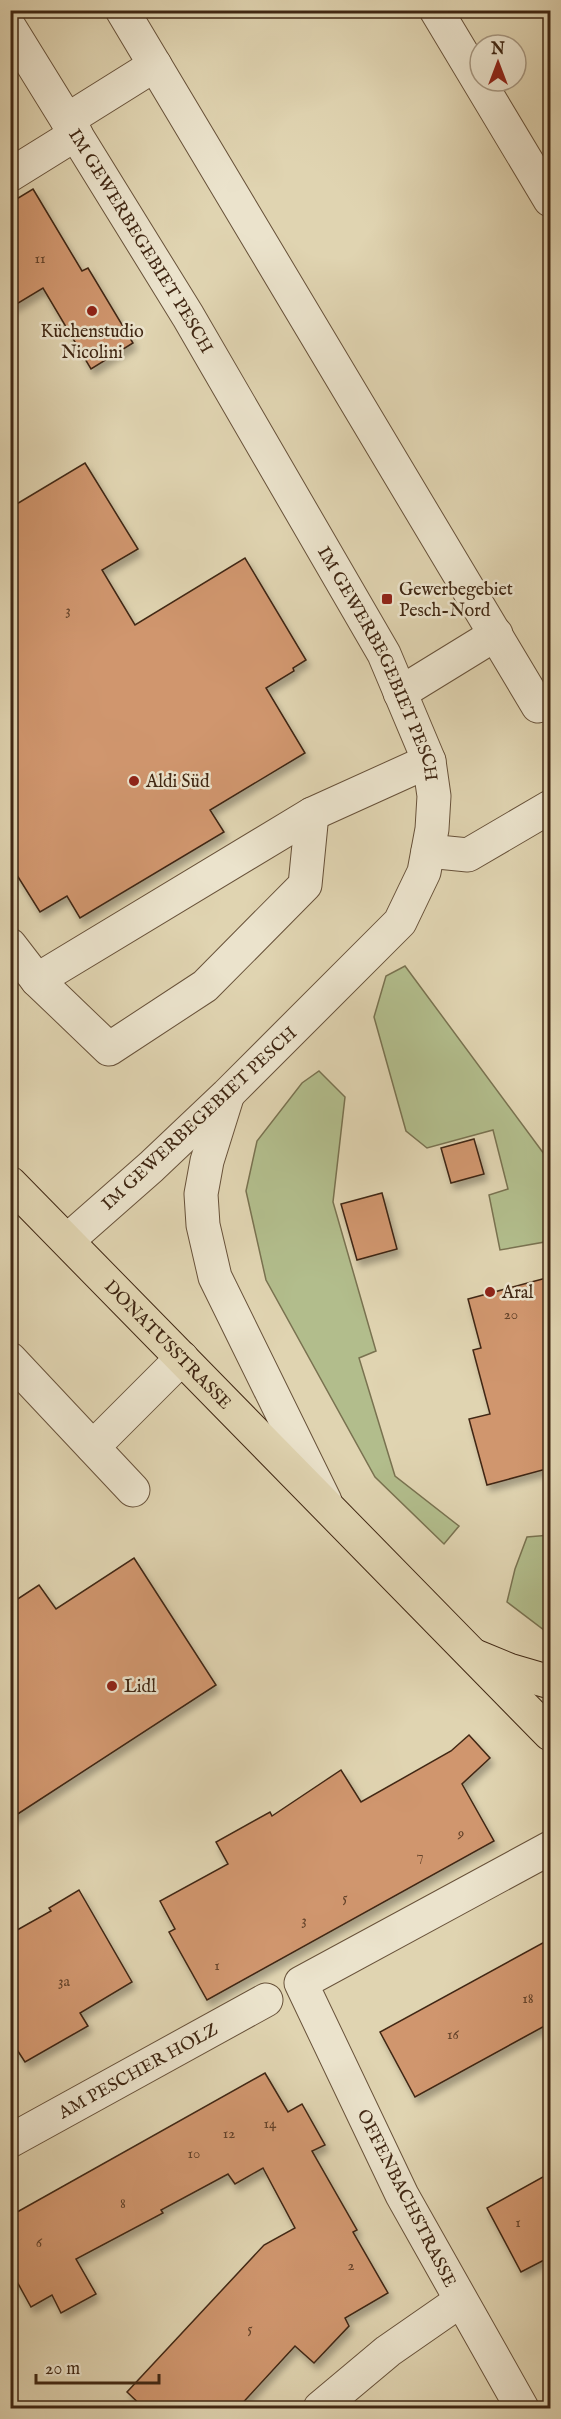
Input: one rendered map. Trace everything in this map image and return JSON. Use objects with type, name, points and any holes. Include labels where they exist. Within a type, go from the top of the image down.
[{"type":"main road","name":"DONATUSSTRASSE","points":[[10,1183],[550,1734]]},
{"type":"main road","points":[[475,1656],[509,1670],[550,1682]]},
{"type":"street","points":[[122,10],[538,706],[550,699]]},
{"type":"street","points":[[436,10],[550,200]]},
{"type":"street","name":"IM GEWERBEGEBIET PESCH","points":[[12,35],[193,326],[384,654],[429,761],[434,796],[424,872],[400,922],[227,1095],[151,1167],[68,1240]]},
{"type":"street","points":[[10,175],[155,66]]},
{"type":"street","points":[[400,693],[496,634]]},
{"type":"street","points":[[37,980],[312,814],[429,761]]},
{"type":"street","points":[[428,851],[468,855],[550,807]]},
{"type":"street","points":[[10,945],[37,980],[109,1049],[205,986],[305,885],[312,814]]},
{"type":"street","name":"DONATUSSTRASSE","points":[[227,1095],[207,1161],[201,1194],[203,1226],[215,1277],[327,1505]]},
{"type":"street","points":[[93,1447],[182,1358]]},
{"type":"street","points":[[10,1359],[133,1490]]},
{"type":"street","name":"OFFENBACHSTRASSE","points":[[522,2409],[402,2195],[301,1983],[550,1848]]},
{"type":"street","name":"AM PESCHER HOLZ","points":[[10,2141],[266,2000]]},
{"type":"street","points":[[320,2409],[388,2351],[460,2301]]},
{"type":"green space","points":[[405,966],[550,1162],[550,1241],[500,1250],[489,1195],[508,1189],[493,1130],[427,1148],[406,1131],[374,1017],[386,976]]},
{"type":"green space","points":[[319,1071],[345,1097],[333,1202],[376,1351],[359,1358],[395,1476],[459,1526],[444,1544],[375,1477],[266,1280],[246,1191],[257,1141],[302,1083]]},
{"type":"green space","points":[[550,1535],[550,1632],[507,1602],[515,1569],[527,1537]]},
{"type":"building","points":[[33,189],[82,271],[88,268],[133,343],[91,369],[43,288],[10,308],[10,203]]},
{"type":"building","name":"Aldi Süd","points":[[85,463],[138,549],[102,570],[135,625],[245,558],[306,660],[293,668],[294,671],[266,688],[305,753],[210,810],[224,832],[80,918],[67,896],[40,912],[10,864],[10,508]]},
{"type":"building","points":[[474,1139],[484,1174],[451,1183],[441,1148]]},
{"type":"building","points":[[382,1193],[397,1249],[357,1260],[341,1204]]},
{"type":"building","points":[[550,1277],[550,1468],[487,1485],[469,1419],[490,1414],[473,1350],[481,1348],[468,1299]]},
{"type":"building","name":"Lidl","points":[[134,1558],[216,1685],[10,1819],[10,1604],[39,1585],[56,1609]]},
{"type":"building","points":[[469,1735],[490,1758],[462,1784],[494,1841],[207,2000],[169,1932],[175,1929],[160,1901],[228,1864],[216,1842],[270,1812],[272,1816],[341,1770],[361,1802],[451,1751]]},
{"type":"building","points":[[79,1890],[132,1982],[80,2013],[88,2026],[25,2062],[10,2039],[10,1934],[51,1911],[49,1908]]},
{"type":"building","points":[[550,1939],[550,2023],[415,2097],[380,2032]]},
{"type":"building","points":[[265,2073],[288,2112],[302,2104],[325,2145],[312,2151],[357,2230],[353,2232],[388,2293],[345,2318],[349,2326],[314,2363],[295,2346],[237,2409],[145,2409],[127,2392],[264,2245],[295,2228],[263,2168],[235,2184],[228,2174],[161,2210],[163,2213],[76,2259],[96,2294],[61,2313],[52,2295],[31,2307],[10,2269],[10,2216]]},
{"type":"building","points":[[550,2173],[550,2257],[521,2272],[487,2208]]},
{"type":"place","name":"Küchenstudio Nicolini","points":[[92,311]]},
{"type":"place","name":"Gewerbegebiet Pesch-Nord","points":[[387,599]]},
{"type":"place","name":"Aldi Süd","points":[[134,781]]},
{"type":"place","name":"Aral","points":[[490,1292]]},
{"type":"place","name":"Lidl","points":[[112,1686]]}]
